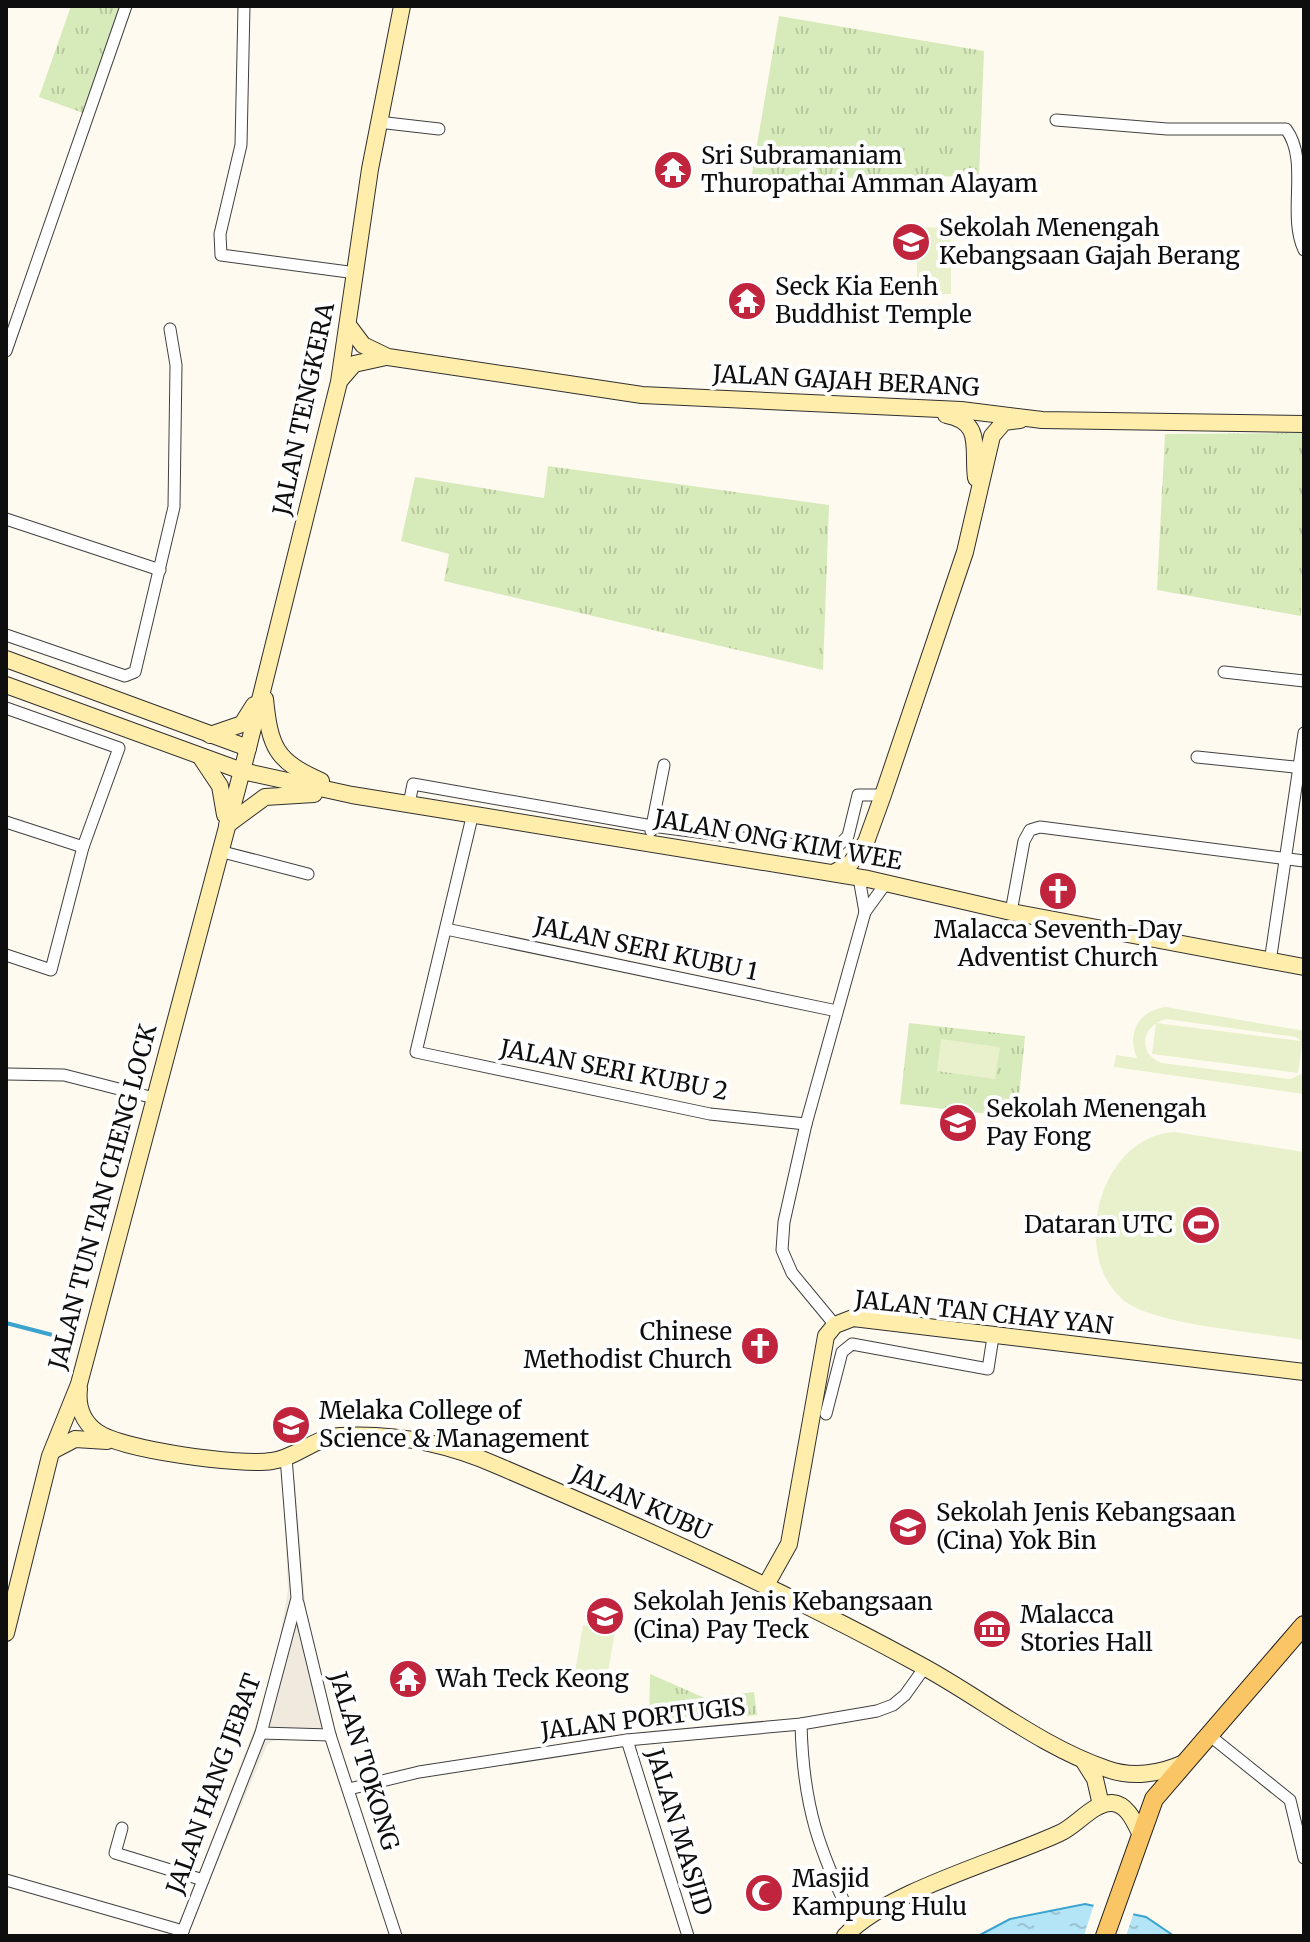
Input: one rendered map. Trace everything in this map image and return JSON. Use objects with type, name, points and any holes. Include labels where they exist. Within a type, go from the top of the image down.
[{"type":"main road","name":"JALAN TENGKERA","points":[[242,771],[339,382],[378,122],[402,6]]},
{"type":"main road","name":"JALAN GAJAH BERANG","points":[[348,325],[363,345],[388,357],[642,395],[1010,413],[1042,420],[1304,424]]},
{"type":"main road","name":"JALAN GAJAH BERANG","points":[[339,382],[354,364],[388,357]]},
{"type":"main road","points":[[913,409],[954,417],[970,425],[976,435],[978,494]]},
{"type":"main road","points":[[833,873],[850,864],[866,842],[965,552],[997,428],[1004,422],[1042,420]]},
{"type":"main road","points":[[6,659],[248,748]]},
{"type":"main road","name":"JALAN ONG KIM WEE","points":[[6,685],[202,759],[352,795],[473,813],[650,833],[1011,912],[1304,967]]},
{"type":"main road","points":[[209,735],[242,724],[264,686]]},
{"type":"main road","points":[[264,686],[268,727],[280,756],[299,771],[352,795]]},
{"type":"main road","points":[[202,759],[220,786],[226,825]]},
{"type":"main road","name":"JALAN TUN TAN CHENG LOCK","points":[[6,1633],[53,1451],[79,1384],[242,771]]},
{"type":"main road","points":[[226,825],[252,804],[278,794],[352,795]]},
{"type":"main road","name":"JALAN TAN CHAY YAN","points":[[766,1585],[789,1544],[826,1336],[835,1325],[853,1318],[1304,1372]]},
{"type":"main road","name":"JALAN KUBU","points":[[79,1384],[79,1405],[83,1417],[97,1432],[116,1442],[252,1462],[286,1457],[319,1440],[341,1436],[416,1438],[439,1443],[494,1464],[766,1585],[925,1667],[1083,1760],[1128,1774],[1159,1772],[1184,1763]]},
{"type":"main road","points":[[53,1451],[75,1439],[116,1442]]},
{"type":"main road","points":[[1105,1936],[1154,1799],[1304,1625]]},
{"type":"main road","points":[[1083,1760],[1095,1779],[1101,1805]]},
{"type":"main road","points":[[850,1930],[921,1890],[1062,1833],[1101,1805],[1111,1803],[1125,1809],[1138,1839]]},
{"type":"street","points":[[6,351],[10,328],[126,6]]},
{"type":"street","points":[[244,6],[241,145],[220,234],[221,255],[356,273]]},
{"type":"street","points":[[1056,120],[1167,129],[1286,129],[1297,149],[1299,223],[1304,250]]},
{"type":"street","points":[[378,122],[439,129]]},
{"type":"street","points":[[6,635],[125,676],[135,672],[174,507],[176,365],[170,329]]},
{"type":"street","points":[[6,519],[160,570]]},
{"type":"street","points":[[1224,672],[1304,681]]},
{"type":"street","points":[[6,708],[119,748],[83,847],[51,970],[6,955]]},
{"type":"street","points":[[1270,962],[1302,768],[1304,733]]},
{"type":"street","points":[[1197,757],[1302,768]]},
{"type":"street","points":[[650,833],[664,765]]},
{"type":"street","points":[[409,804],[413,784],[650,833],[834,850],[848,836],[858,795],[883,795]]},
{"type":"street","points":[[446,929],[473,813]]},
{"type":"street","points":[[6,822],[83,847]]},
{"type":"street","points":[[1011,912],[1024,841],[1030,830],[1040,827],[1304,861]]},
{"type":"street","points":[[219,851],[308,874]]},
{"type":"street","points":[[859,878],[865,912]]},
{"type":"street","points":[[835,1325],[792,1273],[782,1250],[784,1222],[806,1124],[865,912],[886,883]]},
{"type":"street","name":"JALAN SERI KUBU 1","points":[[446,929],[837,1011]]},
{"type":"street","name":"JALAN SERI KUBU 2","points":[[446,929],[416,1052],[710,1114],[806,1124]]},
{"type":"street","points":[[6,1074],[27,1077],[64,1075],[154,1098]]},
{"type":"street","points":[[826,1414],[842,1352],[852,1344],[988,1369],[993,1337]]},
{"type":"street","name":"JALAN HANG JEBAT","points":[[182,1934],[261,1733],[297,1598],[286,1457]]},
{"type":"street","name":"JALAN TOKONG","points":[[297,1598],[330,1735],[396,1936]]},
{"type":"street","name":"JALAN PORTUGIS","points":[[349,1789],[419,1772],[627,1740],[801,1724],[893,1705],[905,1695],[925,1667]]},
{"type":"street","points":[[801,1724],[802,1773],[811,1822],[850,1930]]},
{"type":"street","points":[[261,1733],[330,1735]]},
{"type":"street","points":[[1209,1735],[1290,1800],[1304,1858]]},
{"type":"street","name":"JALAN MASJID","points":[[627,1740],[688,1936]]},
{"type":"street","points":[[122,1828],[115,1853],[203,1880]]},
{"type":"street","points":[[6,1880],[182,1934]]},
{"type":"green space","points":[[71,6],[120,6],[83,113],[39,97]]},
{"type":"green space","points":[[779,16],[984,51],[979,176],[767,179],[752,174]]},
{"type":"green space","points":[[917,227],[951,228],[951,294],[917,294]]},
{"type":"green space","points":[[1304,433],[1301,616],[1157,590],[1165,434]]},
{"type":"green space","points":[[548,466],[829,505],[823,670],[444,581],[449,554],[401,541],[415,477],[544,498]]},
{"type":"green space","points":[[1166,1007],[1304,1031],[1298,1073],[1152,1054],[1156,1024],[1147,1033],[1146,1047],[1154,1059],[1162,1063],[1290,1079],[1304,1073],[1304,1094],[1114,1067],[1116,1055],[1137,1058],[1133,1040],[1137,1024],[1149,1013]],"holes":[[[1166,1019],[1296,1037],[1301,1041],[1157,1023]]]},
{"type":"green space","points":[[909,1023],[1025,1036],[1017,1117],[900,1104]]},
{"type":"green space","points":[[941,1039],[1000,1047],[995,1079],[937,1071]]},
{"type":"green space","name":"Dataran UTC","points":[[1174,1132],[1304,1152],[1304,1340],[1161,1317],[1126,1302],[1109,1283],[1099,1258],[1096,1231],[1100,1203],[1110,1177],[1126,1155],[1147,1139]]},
{"type":"green space","points":[[583,1625],[615,1631],[606,1683],[574,1678]]},
{"type":"green space","points":[[650,1674],[705,1698],[754,1692],[757,1715],[653,1726],[649,1720]]},
{"type":"shaded area","points":[[283,1480],[295,1480],[307,1625],[327,1734],[273,1741],[267,1745],[186,1936],[175,1936],[255,1727],[278,1648],[288,1590]]},
{"type":"water","points":[[1085,1904],[1146,1917],[1174,1936],[978,1936],[1010,1919]]},
{"type":"pier","points":[[1095,1901],[1135,1909],[1126,1936],[1084,1936]]},
{"type":"waterway","points":[[6,1323],[68,1339]]},
{"type":"place","name":"Sri Subramaniam Thuropathai Amman Alayam","points":[[673,170]]},
{"type":"place","name":"Sekolah Menengah Kebangsaan Gajah Berang","points":[[911,242]]},
{"type":"place","name":"Seck Kia Eenh Buddhist Temple","points":[[747,301]]},
{"type":"place","name":"Malacca Seventh-Day Adventist Church","points":[[1058,891]]},
{"type":"place","name":"Sekolah Menengah Pay Fong","points":[[958,1123]]},
{"type":"place","name":"Dataran UTC","points":[[1201,1225]]},
{"type":"place","name":"Chinese Methodist Church","points":[[760,1346]]},
{"type":"place","name":"Melaka College of Science & Management","points":[[291,1425]]},
{"type":"place","name":"Sekolah Jenis Kebangsaan (Cina) Yok Bin","points":[[908,1527]]},
{"type":"place","name":"Sekolah Jenis Kebangsaan (Cina) Pay Teck","points":[[605,1616]]},
{"type":"place","name":"Malacca Stories Hall","points":[[992,1629]]},
{"type":"place","name":"Wah Teck Keong","points":[[408,1679]]},
{"type":"place","name":"Masjid Kampung Hulu","points":[[764,1893]]}]
